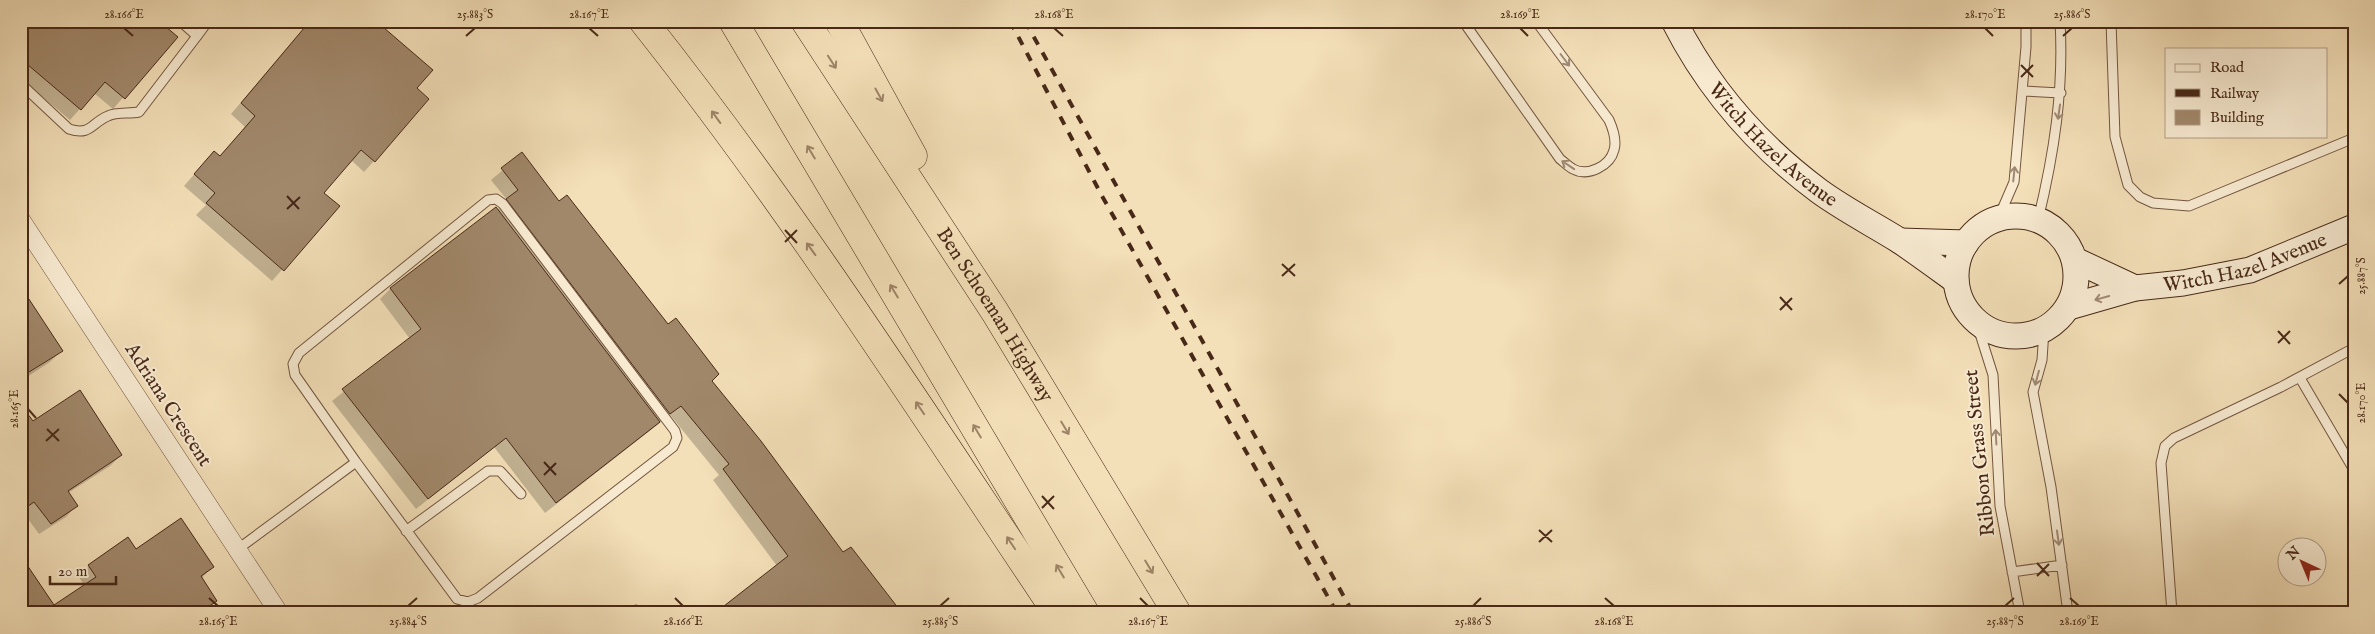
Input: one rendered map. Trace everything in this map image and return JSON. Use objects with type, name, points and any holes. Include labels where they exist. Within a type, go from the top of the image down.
[{"type":"highway","points":[[643,21],[684,73],[840,288],[1057,613]]},
{"type":"highway","points":[[733,21],[1085,613]]},
{"type":"highway","name":"Ben Schoeman Highway","points":[[806,21],[995,312],[1177,613]]},
{"type":"highway","points":[[839,21],[995,312]]},
{"type":"street","name":"Witch Hazel Avenue","points":[[1674,21],[1697,65],[1726,104],[1754,136],[1819,191],[1900,241],[1956,281]]},
{"type":"street","points":[[2018,216],[2038,220],[2054,229],[2067,243],[2075,260],[2077,276],[2075,292],[2068,306],[2058,320],[2044,330],[2027,336],[2009,336],[1991,331],[1976,321],[1963,303],[1956,281],[1960,255],[1966,243],[1986,225],[1998,219],[2018,216]]},
{"type":"street","name":"Adriana Crescent","points":[[21,220],[280,613]]},
{"type":"street","name":"Witch Hazel Avenue","points":[[2068,306],[2135,288],[2184,283],[2250,270],[2354,227]]},
{"type":"street","name":"Witch Hazel Avenue","points":[[1900,241],[1966,243]]},
{"type":"street","name":"Witch Hazel Avenue","points":[[2075,260],[2135,288]]},
{"type":"lane","points":[[180,21],[198,36]]},
{"type":"lane","points":[[21,84],[69,129],[79,132],[87,131],[109,115],[126,115],[139,112],[208,21]]},
{"type":"lane","points":[[1463,21],[1560,159],[1574,170],[1591,172],[1606,163],[1614,151],[1615,136],[1609,120],[1536,21]]},
{"type":"lane","points":[[1998,219],[2014,182],[2026,21]]},
{"type":"lane","points":[[2038,220],[2052,160],[2061,93],[2060,21]]},
{"type":"lane","points":[[2111,21],[2115,137],[2128,185],[2140,197],[2153,203],[2189,206],[2354,138]]},
{"type":"lane","points":[[2022,90],[2061,93]]},
{"type":"lane","points":[[488,200],[496,200],[503,204],[675,431],[676,438],[673,447],[478,598],[468,602],[457,599],[356,462],[295,375],[293,364],[299,353],[314,340],[488,200]]},
{"type":"lane","name":"Ribbon Grass Street","points":[[1976,321],[1993,374],[2000,506],[2020,613]]},
{"type":"lane","points":[[2044,330],[2042,360],[2033,392],[2051,487],[2068,613]]},
{"type":"lane","points":[[2172,613],[2160,464],[2165,446],[2174,438],[2300,378],[2354,348]]},
{"type":"lane","points":[[2300,378],[2354,470]]},
{"type":"lane","points":[[238,549],[356,462]]},
{"type":"lane","points":[[406,531],[488,471],[500,471],[520,494]]},
{"type":"lane","points":[[2012,572],[2062,565]]},
{"type":"building","points":[[33,21],[159,21],[178,37],[125,99],[105,82],[81,110],[21,59],[21,36]]},
{"type":"building","points":[[310,21],[376,21],[433,70],[417,88],[429,99],[375,162],[361,150],[324,193],[340,206],[284,271],[206,203],[215,193],[194,174],[214,151],[220,156],[255,116],[241,103]]},
{"type":"building","points":[[522,152],[559,201],[567,195],[668,324],[676,318],[719,374],[712,381],[761,441],[843,552],[851,547],[902,613],[715,613],[788,556],[723,469],[729,464],[681,406],[670,414],[506,199],[518,190],[501,168]]},
{"type":"building","points":[[496,207],[660,422],[556,503],[506,438],[428,499],[342,389],[421,329],[390,288]]},
{"type":"building","points":[[21,287],[63,351],[21,377]]},
{"type":"building","points":[[80,390],[122,455],[68,491],[78,506],[51,524],[34,502],[21,511],[21,405],[33,421]]},
{"type":"building","points":[[181,518],[214,567],[201,576],[217,601],[199,613],[21,613],[21,556],[54,605],[96,577],[88,565],[128,537],[136,549]]},
{"type":"railway","points":[[1010,21],[1102,196],[1337,613]]},
{"type":"railway","points":[[1025,21],[1353,613]]}]
